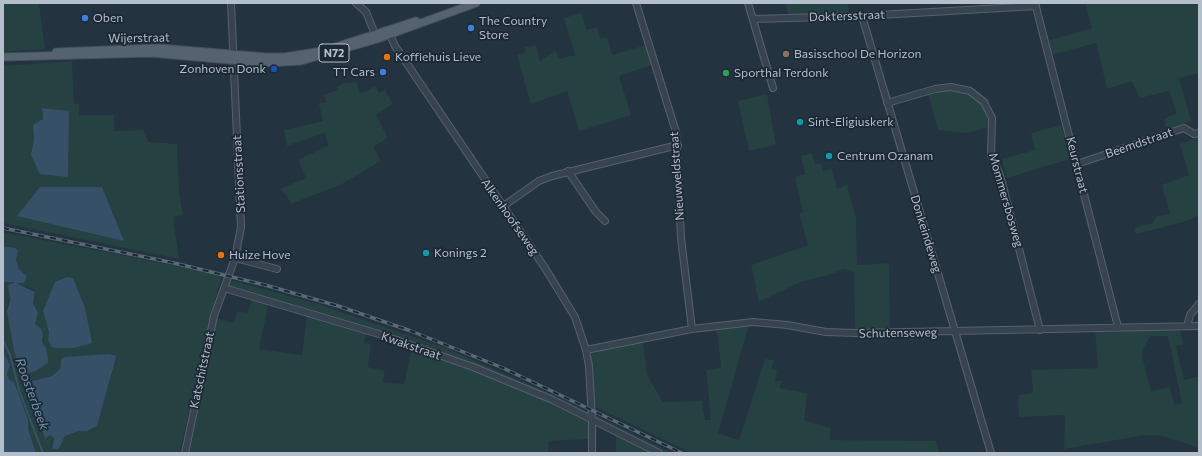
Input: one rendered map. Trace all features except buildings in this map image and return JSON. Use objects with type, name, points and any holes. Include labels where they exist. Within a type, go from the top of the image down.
[{"type":"main road","name":"N72","points":[[234,57],[274,63],[301,61],[476,3]]},
{"type":"main road","name":"Wijerstraat","points":[[3,57],[45,55],[71,56],[162,54],[234,57]]},
{"type":"street","name":"Stationsstraat","points":[[224,288],[235,258],[242,226],[231,3]]},
{"type":"street","points":[[356,3],[364,6],[376,37]]},
{"type":"street","name":"Nieuwveldstraat","points":[[636,3],[672,117],[678,146],[681,238],[692,329]]},
{"type":"street","points":[[748,3],[754,18],[773,88]]},
{"type":"street","name":"Doktersstraat","points":[[754,18],[862,16],[1035,5]]},
{"type":"street","name":"Keurstraat","points":[[1035,5],[1118,327]]},
{"type":"street","name":"Donkeindeweg","points":[[862,16],[991,453]]},
{"type":"street","name":"Alkenhoofseweg","points":[[388,32],[395,46],[562,295],[575,317],[586,350],[592,420],[592,453]]},
{"type":"street","name":"Mommersbosweg","points":[[887,103],[935,89],[952,87],[970,91],[984,102],[992,118],[991,155],[1000,175],[1040,330]]},
{"type":"street","name":"Beemdstraat","points":[[1077,164],[1184,128],[1194,134],[1199,133]]},
{"type":"street","points":[[502,207],[539,181],[568,171],[678,146]]},
{"type":"street","points":[[568,171],[596,212],[605,221]]},
{"type":"street","points":[[235,258],[277,269]]},
{"type":"street","name":"Kwakstraat","points":[[224,288],[382,335],[473,367],[554,400],[659,453]]},
{"type":"street","name":"Katschitstraat","points":[[185,453],[214,316],[224,288]]},
{"type":"street","points":[[1187,326],[1190,315],[1199,304]]},
{"type":"street","name":"Schutenseweg","points":[[586,350],[692,329],[763,322],[826,332],[955,332],[1199,326]]},
{"type":"green space","points":[[3,3],[39,3],[45,49],[3,52]]},
{"type":"green space","points":[[786,3],[848,3],[849,13],[788,15]]},
{"type":"green space","points":[[1085,3],[1199,3],[1199,73],[1179,78],[1191,121],[1167,130],[1164,119],[1177,113],[1169,91],[1140,98],[1131,81],[1107,89],[1096,43],[1051,55],[1047,41],[1092,28]]},
{"type":"green space","points":[[582,13],[586,30],[597,27],[600,38],[607,37],[612,55],[646,45],[652,65],[619,76],[631,115],[579,131],[567,91],[531,104],[517,55],[526,52],[525,47],[536,45],[540,61],[556,50],[559,59],[575,55],[564,18]]},
{"type":"green space","points":[[72,61],[74,103],[79,104],[79,115],[114,115],[114,131],[143,130],[149,142],[177,144],[179,192],[183,215],[173,217],[179,259],[3,223],[3,66]]},
{"type":"green space","points":[[356,82],[361,94],[375,86],[379,93],[385,90],[393,104],[376,115],[388,138],[373,147],[381,161],[342,184],[291,204],[287,196],[280,189],[306,178],[298,160],[329,145],[324,133],[287,146],[284,130],[323,121],[319,104],[326,102],[324,95],[338,90],[336,87],[344,83]]},
{"type":"green space","points":[[951,90],[962,91],[979,101],[985,108],[989,127],[968,133],[938,130],[928,93]]},
{"type":"green space","points":[[767,94],[776,145],[749,151],[738,101]]},
{"type":"green space","points":[[1061,125],[1070,159],[1007,178],[1002,159],[1035,150],[1031,133]]},
{"type":"green space","points":[[1199,137],[1199,215],[1187,221],[1136,234],[1134,228],[1152,223],[1157,216],[1170,214],[1162,185],[1189,175],[1180,144]]},
{"type":"green space","points":[[812,153],[815,164],[821,163],[823,171],[832,169],[837,189],[847,185],[856,218],[857,265],[889,263],[890,330],[855,330],[854,272],[844,269],[828,275],[800,282],[759,302],[751,265],[808,245],[799,213],[803,212],[795,177],[805,174],[801,156]]},
{"type":"green space","points":[[3,232],[222,275],[206,332],[180,453],[36,453],[28,427],[28,420],[7,376],[10,365],[3,352],[3,282],[16,282],[25,273],[19,269],[16,260],[18,251],[16,248],[3,246]],"holes":[[[24,286],[34,290],[35,293],[33,303],[38,313],[35,324],[43,335],[42,342],[46,348],[7,311],[10,292]],[[61,358],[115,361],[97,426],[87,431],[79,431],[65,436],[59,449],[51,448],[54,438],[50,435],[45,438],[36,403],[35,380],[52,376],[58,371],[61,366]]]},
{"type":"green space","points":[[230,280],[315,303],[448,349],[558,397],[588,412],[587,415],[440,352],[231,287],[228,285]]},
{"type":"green space","points":[[253,298],[269,302],[259,349],[302,355],[307,314],[367,332],[364,343],[371,344],[368,367],[385,371],[383,382],[404,384],[412,348],[468,367],[552,403],[587,421],[589,423],[589,439],[549,441],[548,453],[188,453],[217,318],[234,323],[237,311],[247,313]]},
{"type":"green space","points":[[749,324],[718,433],[739,440],[765,359],[774,360],[772,369],[777,370],[775,381],[781,381],[780,388],[807,393],[804,420],[830,428],[830,440],[936,441],[939,453],[691,453],[594,406],[592,352],[643,342],[647,375],[663,402],[702,401],[705,420],[711,420],[706,370],[721,368],[718,337],[715,329]]},
{"type":"green space","points":[[1180,330],[1183,344],[1176,346],[1184,380],[1199,376],[1199,448],[1163,436],[1145,435],[1064,449],[1065,415],[1019,417],[1018,395],[1033,393],[1031,370],[1098,368],[1095,332]],"holes":[[[1151,336],[1168,336],[1182,403],[1174,405],[1170,387],[1151,391],[1142,356],[1144,347]]]},
{"type":"green space","points":[[595,415],[672,453],[664,453],[596,420]]},
{"type":"green space","points":[[616,434],[654,453],[616,453]]},
{"type":"water","points":[[41,108],[69,111],[68,177],[40,174],[31,155],[34,139],[33,125],[43,119],[43,112]]},
{"type":"water","points":[[40,187],[102,187],[124,241],[17,216]]},
{"type":"water","points":[[3,246],[16,248],[18,251],[16,260],[19,269],[27,276],[24,283],[16,283],[35,292],[33,303],[38,313],[35,324],[41,329],[43,335],[42,342],[46,348],[48,359],[48,363],[36,371],[25,374],[22,373],[14,351],[7,311],[10,300],[8,285],[15,282],[3,282]]},
{"type":"water","points":[[67,277],[73,278],[85,308],[92,343],[74,348],[56,348],[52,347],[48,340],[49,332],[43,311],[55,282]]},
{"type":"water","points":[[3,352],[10,365],[7,375],[9,380],[14,382],[28,420],[28,428],[36,453],[3,453]]},
{"type":"water","points":[[109,354],[116,356],[97,426],[87,431],[79,431],[65,436],[59,449],[52,449],[54,438],[50,435],[45,439],[36,404],[30,398],[28,390],[32,381],[52,376],[58,371],[61,366],[61,359],[64,357]]},
{"type":"waterway","name":"Roosterbeek","points":[[3,340],[10,355],[20,393],[43,453]]},
{"type":"railway","points":[[3,228],[174,263],[265,285],[338,306],[411,331],[503,368],[682,453]]},
{"type":"place","name":"Oben","points":[[85,18]]},
{"type":"place","name":"The Country Store","points":[[471,28]]},
{"type":"place","name":"Basisschool De Horizon","points":[[786,54]]},
{"type":"place","name":"Koffiehuis Lieve","points":[[387,57]]},
{"type":"place","name":"Zonhoven Donk","points":[[274,69]]},
{"type":"place","name":"TT Cars","points":[[383,72]]},
{"type":"place","name":"Sporthal Terdonk","points":[[726,73]]},
{"type":"place","name":"Sint-Eligiuskerk","points":[[800,122]]},
{"type":"place","name":"Centrum Ozanam","points":[[829,156]]},
{"type":"place","name":"Konings 2","points":[[426,253]]},
{"type":"place","name":"Huize Hove","points":[[221,255]]}]
